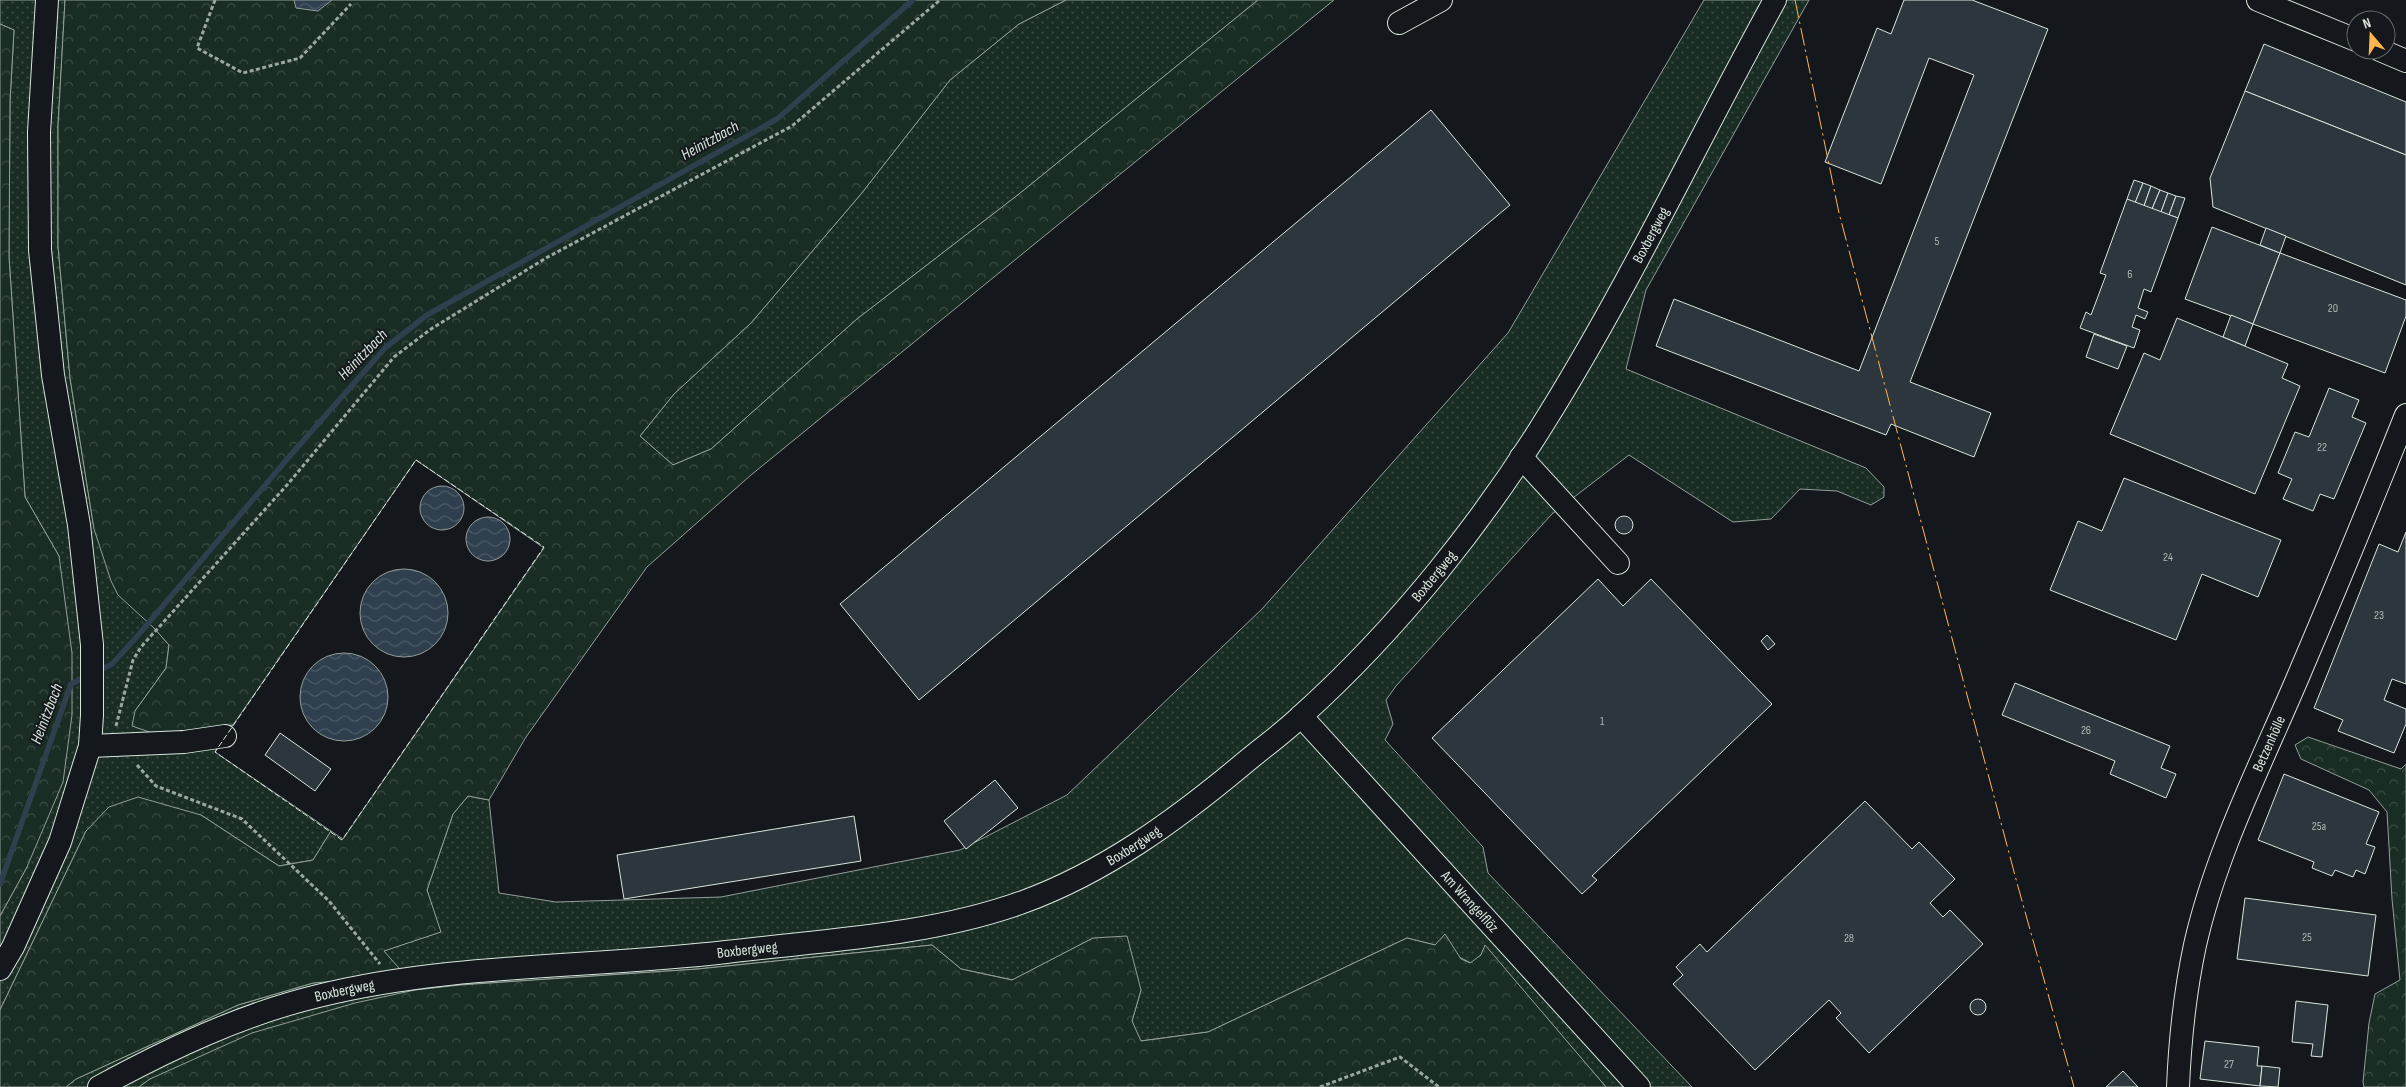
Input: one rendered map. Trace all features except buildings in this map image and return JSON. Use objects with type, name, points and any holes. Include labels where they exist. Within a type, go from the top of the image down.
[{"type":"street","points":[[0,969],[13,947],[60,842],[110,745],[92,645],[79,525],[53,375],[40,250],[39,132],[47,0]]},
{"type":"street","points":[[1419,0],[1399,23],[1442,0]]},
{"type":"street","name":"Boxbergweg","points":[[99,1087],[144,1062],[208,1033],[261,1013],[319,996],[395,982],[456,974],[696,956],[930,928],[1023,902],[1114,860],[1211,791],[1301,716],[1385,632],[1470,529],[1553,408],[1592,340],[1775,0]]},
{"type":"street","points":[[2258,0],[2346,36]]},
{"type":"street","name":"Betzenhölle","points":[[2178,1087],[2179,1045],[2186,992],[2195,944],[2208,898],[2228,842],[2330,604],[2406,415]]},
{"type":"street","points":[[1521,457],[1618,563]]},
{"type":"street","name":"Am Wrangelflöz","points":[[1301,716],[1639,1087]]},
{"type":"street","points":[[110,745],[184,742],[225,736]]},
{"type":"path","points":[[214,0],[197,48],[243,72],[300,58],[351,4]]},
{"type":"path","points":[[395,982],[329,901],[242,819],[156,786],[110,745],[133,660],[141,648],[287,485],[394,357],[431,329],[546,258],[792,126],[940,0]]},
{"type":"path","points":[[1320,1087],[1400,1057],[1439,1087]]},
{"type":"green space","points":[[0,0],[65,0],[58,126],[58,246],[70,378],[94,528],[154,628],[169,645],[166,668],[135,711],[158,735],[233,725],[215,752],[331,831],[313,860],[279,866],[201,815],[86,831],[0,1010],[0,916],[27,867],[59,556],[25,497],[9,257],[10,101],[14,30],[0,24]]},
{"type":"green space","points":[[65,0],[1066,0],[1019,24],[950,80],[861,194],[751,323],[674,394],[640,436],[673,465],[711,449],[857,319],[1019,194],[1258,0],[1334,0],[751,475],[647,567],[526,737],[489,800],[468,796],[453,814],[427,890],[441,932],[384,951],[405,975],[313,983],[238,1005],[76,1079],[66,1087],[0,1087],[0,1010],[86,831],[109,807],[138,797],[201,815],[279,866],[313,860],[331,831],[343,839],[544,548],[416,460],[233,725],[158,735],[132,726],[135,711],[166,668],[169,645],[154,628],[118,595],[111,581],[94,529],[70,378],[58,246],[58,126]]},
{"type":"green space","points":[[1066,0],[1258,0],[1019,194],[857,319],[711,449],[673,465],[640,436],[674,394],[751,323],[861,194],[950,80],[1019,24]]},
{"type":"green space","points":[[1704,0],[1809,0],[1646,290],[1626,369],[1866,468],[1884,487],[1884,497],[1871,505],[1837,491],[1800,489],[1771,519],[1733,522],[1629,455],[1552,514],[1396,686],[1386,700],[1393,724],[1385,740],[1483,847],[1488,873],[1692,1087],[1606,1087],[1485,946],[1481,955],[1471,963],[1435,945],[1407,938],[1208,1032],[1140,1041],[1132,1021],[1141,990],[1093,938],[1013,980],[961,969],[932,945],[698,969],[460,985],[150,1079],[139,1087],[66,1087],[76,1079],[238,1005],[313,983],[404,975],[383,951],[440,932],[427,890],[453,814],[468,796],[489,800],[499,893],[556,902],[721,897],[960,850],[1067,795],[1262,609],[1508,333]]},
{"type":"green space","points":[[0,24],[14,30],[10,101],[9,257],[25,497],[59,556],[72,653],[72,715],[63,782],[27,867],[0,916]]},
{"type":"green space","points":[[2308,737],[2401,769],[2406,764],[2406,1087],[2364,1087],[2363,1082],[2369,1023],[2375,994],[2400,980],[2392,899],[2387,812],[2369,790],[2301,759],[2295,745]]},
{"type":"green space","points":[[1445,934],[1461,959],[1470,963],[1481,955],[1485,945],[1606,1087],[139,1087],[150,1079],[252,1033],[355,1003],[415,990],[460,985],[698,969],[932,945],[961,969],[1012,980],[1093,938],[1127,936],[1141,990],[1132,1021],[1141,1041],[1208,1032],[1407,938],[1435,945]]},
{"type":"water","points":[[294,0],[332,0],[318,11],[296,8]]},
{"type":"water","points":[[442,486],[454,490],[460,496],[464,508],[460,520],[454,526],[442,530],[430,526],[424,520],[420,508],[424,496],[430,490]]},
{"type":"water","points":[[488,517],[500,521],[506,527],[510,539],[506,551],[500,557],[488,561],[476,557],[470,551],[466,539],[470,527],[476,521]]},
{"type":"water","points":[[404,569],[421,572],[429,576],[441,588],[445,596],[448,613],[445,630],[441,638],[429,650],[421,654],[404,657],[387,654],[379,650],[367,638],[363,630],[360,613],[363,596],[367,588],[379,576],[387,572]]},
{"type":"water","points":[[344,653],[361,656],[369,660],[381,672],[385,680],[388,697],[385,714],[381,722],[369,734],[361,738],[344,741],[327,738],[319,734],[307,722],[303,714],[300,697],[303,680],[307,672],[319,660],[327,656]]},
{"type":"waterway","name":"Heinitzbach","points":[[96,672],[112,664],[134,640],[288,458],[385,348],[427,315],[777,119],[913,0]]},
{"type":"waterway","name":"Heinitzbach","points":[[0,884],[71,684],[86,677]]},
{"type":"fence","points":[[416,460],[544,547],[342,840],[215,752],[416,460]]},
{"type":"power","points":[[1795,0],[1839,213],[2017,883],[2074,1087]]}]
